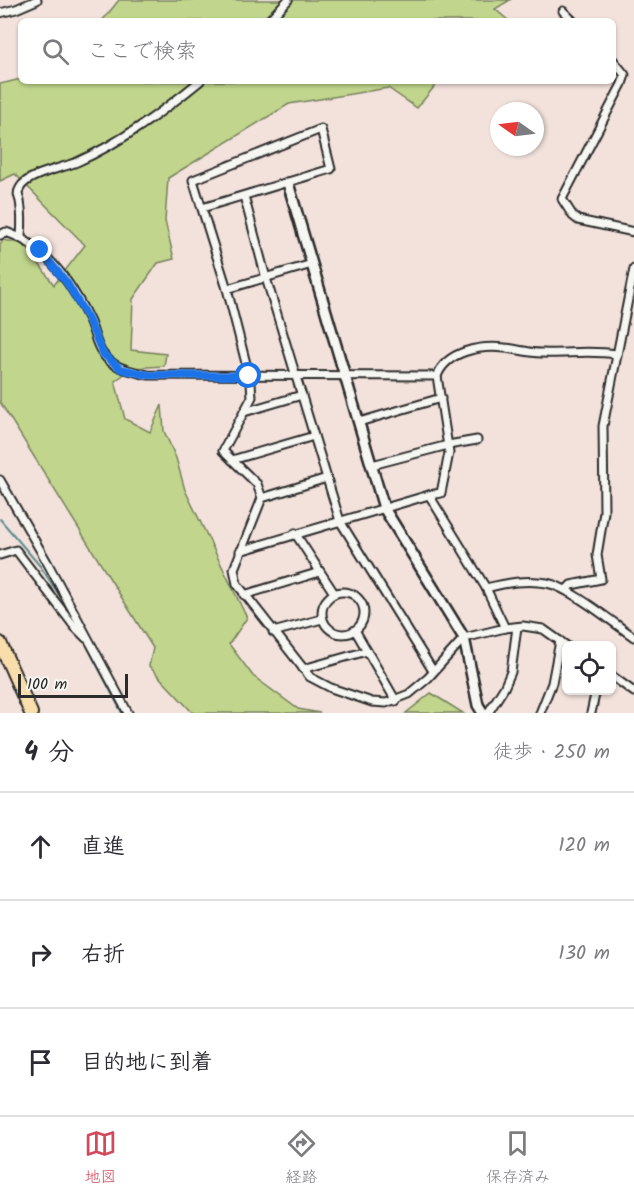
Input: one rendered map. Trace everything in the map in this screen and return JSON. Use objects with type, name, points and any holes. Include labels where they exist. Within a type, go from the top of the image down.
[{"type":"highway","points":[[0,643],[30,713]]},
{"type":"street","points":[[0,13],[37,0]]},
{"type":"street","points":[[271,18],[288,0]]},
{"type":"street","points":[[563,11],[570,18]]},
{"type":"street","points":[[616,64],[625,75],[622,84],[562,199],[578,220],[634,231]]},
{"type":"street","points":[[21,237],[22,212],[18,192],[21,185],[33,176],[64,168],[96,154],[164,111],[196,84]]},
{"type":"street","points":[[202,208],[331,169],[321,129],[193,180],[227,289],[249,376],[252,397],[223,451],[257,484],[262,498],[234,569],[237,584],[303,669],[310,677],[349,695],[372,702],[386,703],[409,694],[428,678],[464,638],[517,627],[543,629],[562,642]]},
{"type":"street","points":[[288,183],[384,508],[464,638],[478,705],[486,713],[504,688],[511,672],[517,627]]},
{"type":"street","points":[[244,196],[266,278],[340,521],[433,671]]},
{"type":"street","points":[[0,236],[6,232],[21,237],[40,250],[67,283],[88,319],[103,354],[121,369],[148,375],[437,376]]},
{"type":"street","points":[[227,289],[312,264]]},
{"type":"street","points":[[566,590],[571,585],[601,579],[597,555],[604,513],[603,426],[634,269]]},
{"type":"street","points":[[240,551],[294,533],[441,493],[448,464],[448,445],[437,376],[441,365],[455,354],[478,349],[503,348],[539,354],[605,352],[616,354]]},
{"type":"street","points":[[244,412],[302,395]]},
{"type":"street","points":[[359,422],[441,398]]},
{"type":"street","points":[[232,460],[314,436]]},
{"type":"street","points":[[372,465],[448,445],[477,440]]},
{"type":"street","points":[[262,498],[327,478]]},
{"type":"street","points":[[0,480],[128,713]]},
{"type":"street","points":[[429,495],[486,588],[505,628]]},
{"type":"street","points":[[294,533],[333,592]]},
{"type":"street","points":[[0,555],[16,550],[74,626],[91,643]]},
{"type":"street","points":[[244,595],[320,572]]},
{"type":"street","points":[[486,588],[511,582],[547,583],[566,590],[634,637]]},
{"type":"street","points":[[333,592],[350,593],[356,596],[361,603],[364,611],[363,618],[355,630],[347,633],[333,631],[322,619],[322,608],[333,592]]},
{"type":"street","points":[[273,632],[322,619]]},
{"type":"street","points":[[355,630],[396,701]]},
{"type":"street","points":[[540,713],[562,650]]},
{"type":"street","points":[[303,669],[367,651]]},
{"type":"street","points":[[616,679],[634,692]]},
{"type":"street","points":[[591,713],[595,695]]},
{"type":"green space","points":[[119,0],[510,0],[495,9],[506,18],[104,18]]},
{"type":"green space","points":[[18,80],[18,84],[437,84],[417,108],[388,88],[289,104],[168,178],[165,221],[174,259],[158,263],[133,299],[131,350],[166,354],[164,366],[133,368],[115,381],[125,419],[150,432],[162,405],[164,431],[176,458],[185,490],[247,618],[229,644],[253,676],[298,709],[320,713],[193,713],[149,666],[153,648],[0,402],[0,245],[3,240],[25,244],[54,285],[85,245],[15,174],[0,181],[0,84]]},
{"type":"green space","points":[[431,693],[463,713],[406,713]]},
{"type":"waterway","points":[[0,519],[40,566],[71,613]]},
{"type":"waterway","points":[[87,646],[122,713]]},
{"type":"route","points":[[40,250],[67,283],[88,319],[103,354],[121,369],[148,375],[249,376]]}]
